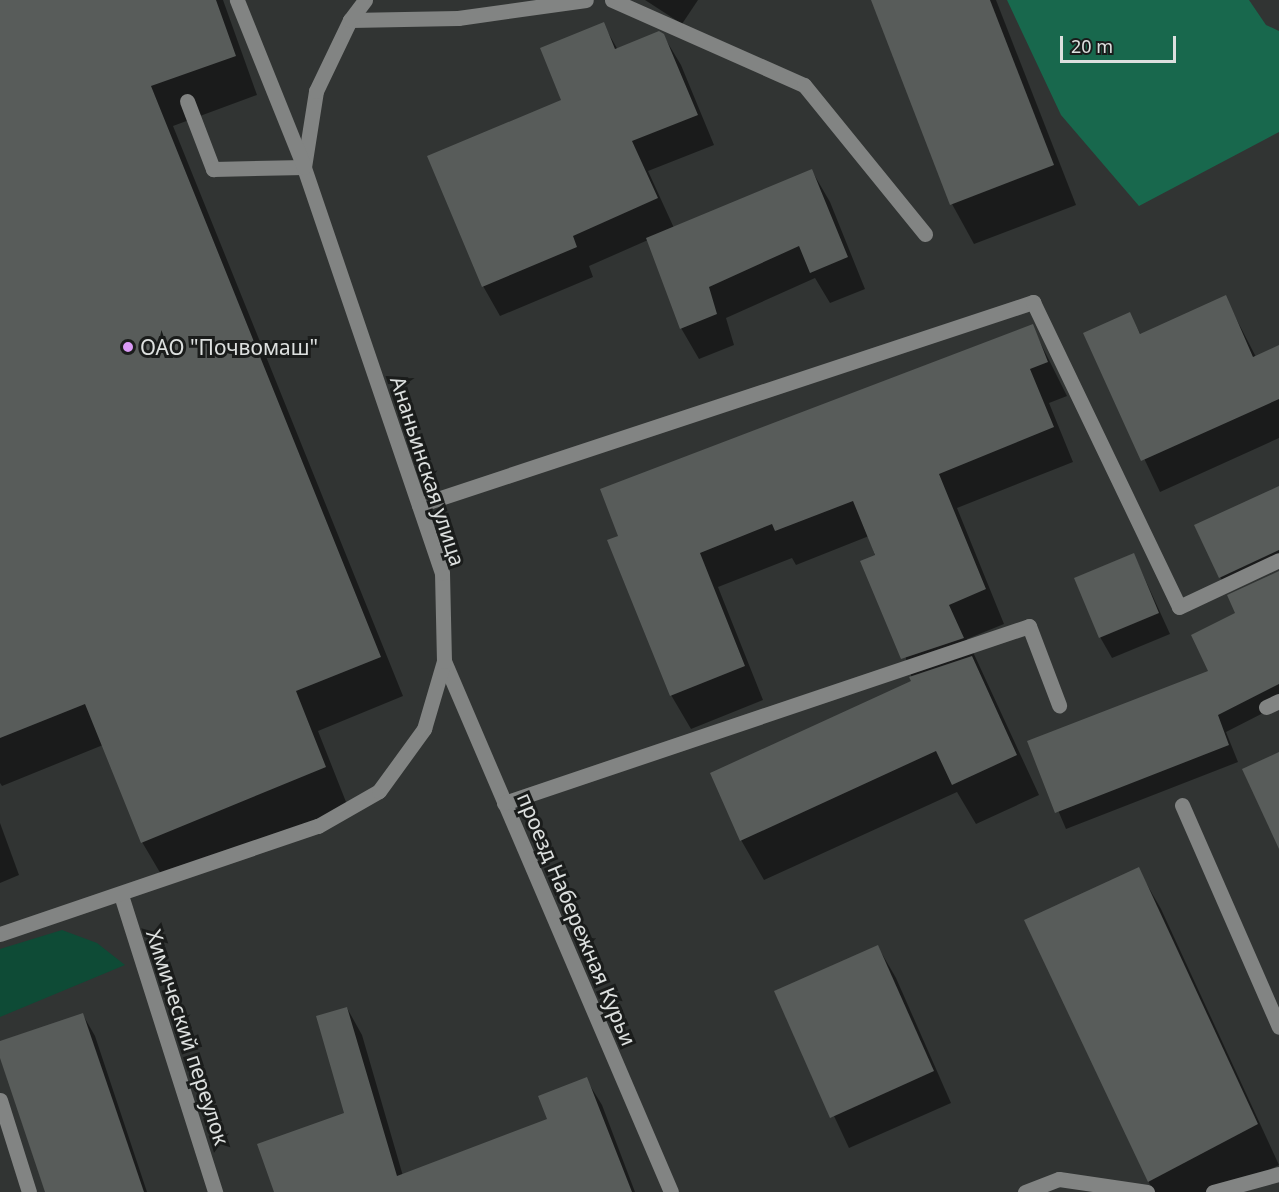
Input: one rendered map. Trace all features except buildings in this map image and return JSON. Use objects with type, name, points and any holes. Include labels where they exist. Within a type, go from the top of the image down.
[{"type":"street","name":"Ананьинская улица","points":[[0,934],[121,896],[318,826],[379,791],[424,729],[444,662],[442,573],[304,167],[237,0]]},
{"type":"street","points":[[187,101],[213,169],[304,167],[316,91],[350,20],[365,0]]},
{"type":"street","points":[[350,20],[458,18],[519,5],[586,0]]},
{"type":"street","points":[[612,0],[804,86],[925,234]]},
{"type":"street","points":[[419,505],[1033,302],[1179,607],[1279,560]]},
{"type":"street","points":[[504,803],[1029,626],[1059,705]]},
{"type":"street","name":"проезд Набережная Курьи","points":[[444,662],[671,1192]]},
{"type":"street","points":[[1182,805],[1279,1027]]},
{"type":"street","name":"Химический переулок","points":[[121,896],[215,1192]]},
{"type":"street","points":[[0,1100],[29,1192]]},
{"type":"street","points":[[1213,1192],[1279,1174]]},
{"type":"street","points":[[1025,1192],[1059,1179],[1147,1192]]},
{"type":"green space","points":[[1007,0],[1249,0],[1266,25],[1279,31],[1279,132],[1139,206],[1061,115]]},
{"type":"green space","points":[[62,930],[97,943],[125,965],[0,1017],[0,949]]},
{"type":"place","name":"ОАО \"Почвомаш\"","points":[[128,347]]}]
